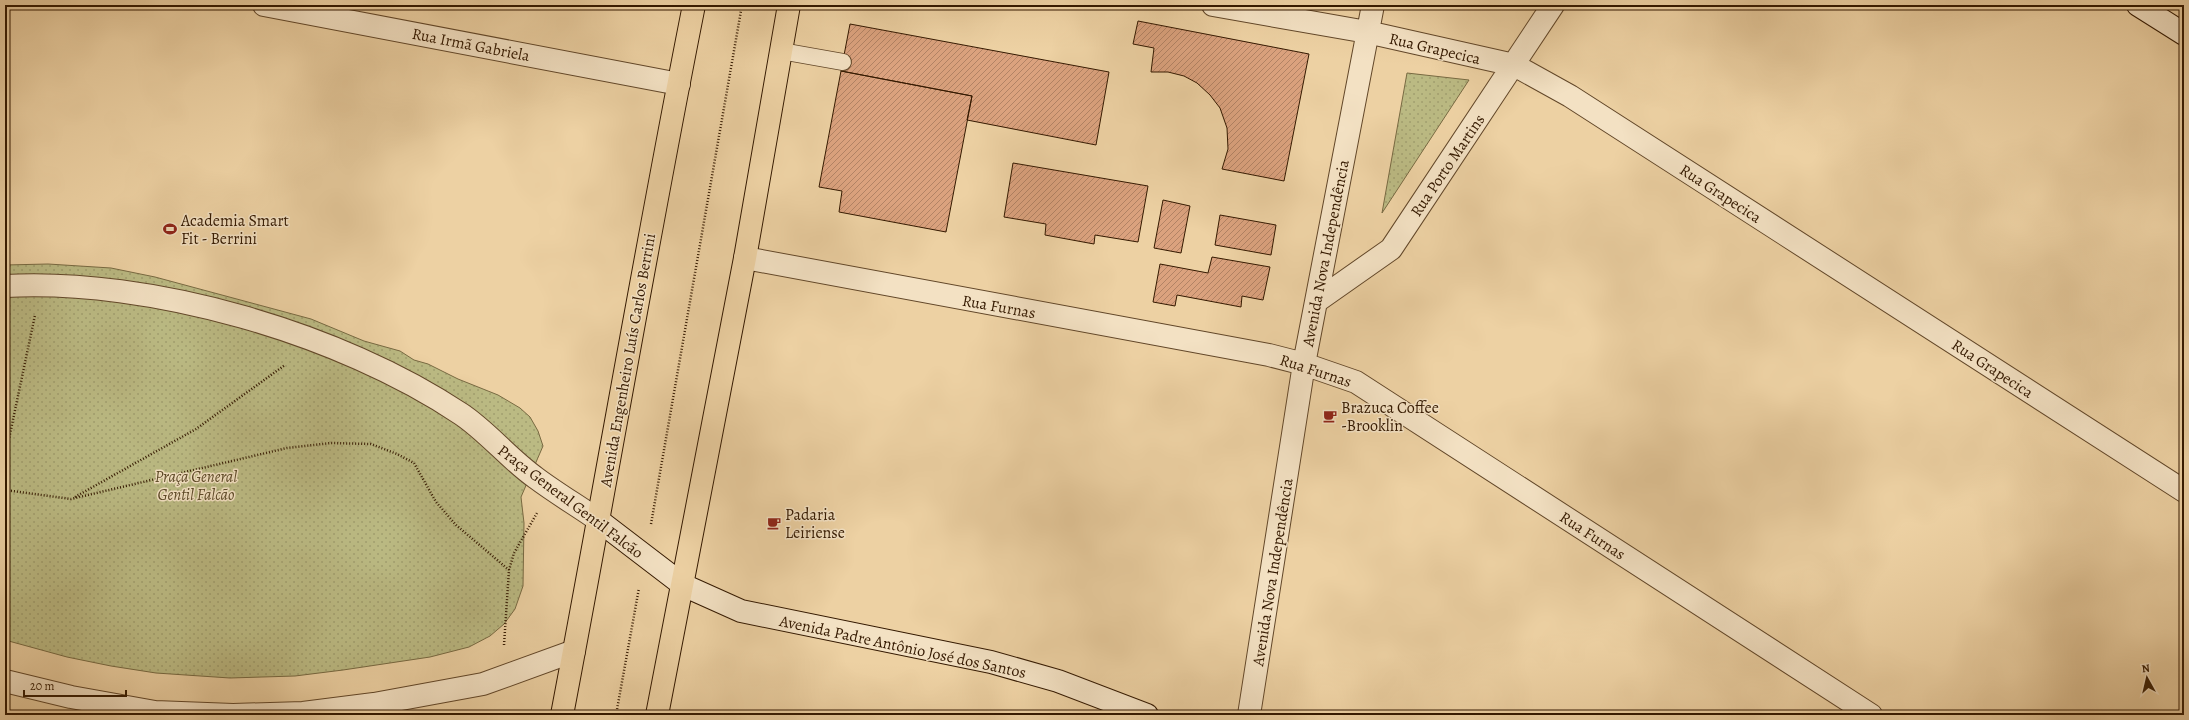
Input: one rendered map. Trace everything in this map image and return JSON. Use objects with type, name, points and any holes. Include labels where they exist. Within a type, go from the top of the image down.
[{"type":"main road","name":"Avenida Engenheiro Luís Carlos Berrini","points":[[562,715],[613,430],[694,5]]},
{"type":"main road","points":[[657,715],[745,258],[789,5]]},
{"type":"street","name":"Rua Irmã Gabriela","points":[[264,5],[679,84]]},
{"type":"street","name":"Rua Grapecica","points":[[1213,5],[1367,32],[1514,65],[1570,96],[2184,491]]},
{"type":"street","name":"Avenida Nova Independência","points":[[1249,715],[1304,364],[1372,5]]},
{"type":"street","name":"Rua Porto Martins","points":[[1317,301],[1391,249],[1553,5]]},
{"type":"street","points":[[2138,5],[2184,34]]},
{"type":"street","name":"Rua Furnas","points":[[745,258],[1304,364],[1356,382],[1871,715]]},
{"type":"street","name":"Praça General Gentil Falcão","points":[[5,286],[34,284],[109,288],[185,303],[251,319],[338,351],[417,387],[462,415],[535,478],[598,520],[644,557],[683,585]]},
{"type":"street","name":"Avenida Padre Antônio José dos Santos","points":[[683,585],[741,610],[991,662],[1058,681],[1147,715]]},
{"type":"street","points":[[5,680],[71,697],[155,712],[233,715],[303,713],[374,704],[448,692],[502,678],[574,650]]},
{"type":"lane","points":[[781,51],[843,62]]},
{"type":"path","points":[[616,715],[742,5]]},
{"type":"path","points":[[5,458],[35,314]]},
{"type":"path","points":[[71,499],[196,428],[285,365]]},
{"type":"path","points":[[5,490],[71,499],[287,448],[331,443],[371,444],[397,454],[414,463],[436,502],[456,525],[508,570]]},
{"type":"path","points":[[502,678],[508,570],[514,553],[552,489]]},
{"type":"green space","points":[[1407,73],[1469,80],[1382,213]]},
{"type":"green space","name":"Praça General Gentil Falcão","points":[[48,264],[111,268],[155,277],[311,319],[364,341],[400,351],[414,360],[428,364],[458,379],[498,395],[520,408],[530,417],[538,431],[543,446],[521,497],[524,523],[523,586],[515,609],[504,624],[490,636],[469,647],[430,657],[295,676],[230,678],[156,673],[67,657],[5,640],[5,265]]},
{"type":"building","points":[[1138,21],[1309,54],[1284,181],[1222,169],[1228,149],[1227,128],[1220,108],[1210,95],[1197,83],[1184,76],[1168,72],[1151,72],[1154,48],[1133,44]]},
{"type":"building","points":[[850,24],[1109,72],[1096,145],[967,120],[972,96],[841,71]]},
{"type":"building","points":[[841,71],[972,96],[946,232],[839,212],[842,191],[819,187]]},
{"type":"building","points":[[1013,163],[1148,186],[1138,242],[1095,235],[1094,244],[1045,235],[1046,224],[1004,217]]},
{"type":"building","points":[[1163,200],[1190,206],[1181,253],[1154,248]]},
{"type":"building","points":[[1220,215],[1276,225],[1271,255],[1215,245]]},
{"type":"building","points":[[1212,257],[1270,267],[1263,300],[1242,296],[1241,307],[1177,295],[1175,306],[1153,302],[1160,264],[1208,273]]},
{"type":"place","name":"Academia Smart Fit - Berrini","points":[[170,229]]},
{"type":"place","name":"Brazuca Coffee -Brooklin","points":[[1330,416]]},
{"type":"place","name":"Padaria Leiriense","points":[[774,523]]}]
